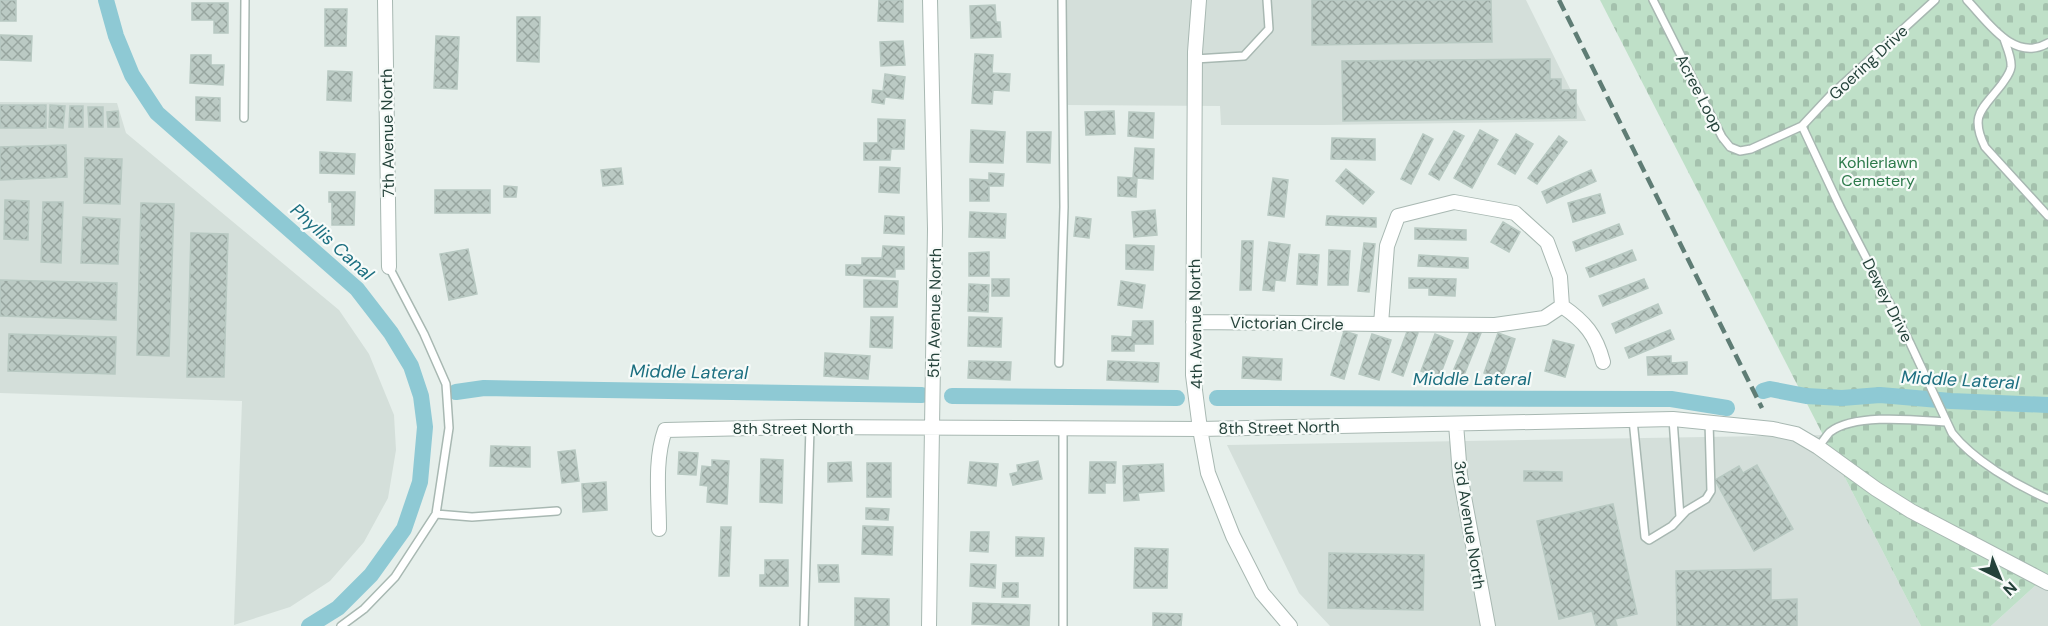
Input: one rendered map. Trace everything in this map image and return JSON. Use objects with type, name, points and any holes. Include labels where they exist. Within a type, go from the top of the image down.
[{"type":"street","name":"7th Avenue North","points":[[385,0],[389,267]]},
{"type":"street","name":"5th Avenue North","points":[[929,626],[935,229],[930,0]]},
{"type":"street","name":"4th Avenue North","points":[[1199,0],[1195,58],[1193,375],[1200,429],[1209,474],[1233,536],[1262,593],[1290,626]]},
{"type":"street","points":[[1381,324],[1387,246],[1398,216],[1454,201],[1515,213],[1547,242],[1560,277],[1562,306],[1576,315],[1591,330],[1599,345],[1603,362]]},
{"type":"street","name":"Victorian Circle","points":[[1193,322],[1495,325],[1544,318],[1562,306]]},
{"type":"street","name":"8th Street North","points":[[659,529],[659,456],[665,430],[1200,429],[1672,419],[1773,429],[1796,434],[1911,511],[2048,583]]},
{"type":"street","name":"3rd Avenue North","points":[[1456,424],[1460,475],[1488,626]]},
{"type":"lane","points":[[244,118],[245,0]]},
{"type":"lane","points":[[1059,363],[1064,207],[1062,0]]},
{"type":"lane","points":[[1195,58],[1244,56],[1269,29],[1266,0]]},
{"type":"lane","name":"Acree Loop","points":[[1653,0],[1722,137],[1730,147],[1740,151],[1751,149],[1802,126]]},
{"type":"lane","name":"Goering Drive","points":[[1802,126],[1831,95],[1935,0]]},
{"type":"lane","points":[[1967,0],[2004,39],[2021,48],[2031,49],[2048,43]]},
{"type":"lane","points":[[2004,39],[2011,68],[1978,114],[1978,134],[1985,147],[2048,216]]},
{"type":"lane","name":"Dewey Drive","points":[[1802,126],[1840,207],[1934,392],[1952,433],[1974,456],[2048,499]]},
{"type":"lane","points":[[341,626],[364,609],[395,577],[436,514],[449,428],[446,384],[424,334],[389,267]]},
{"type":"lane","points":[[1818,447],[1830,432],[1862,421],[1906,418],[1946,422]]},
{"type":"lane","points":[[1672,419],[1680,517]]},
{"type":"lane","points":[[1633,420],[1645,537],[1649,540],[1672,526],[1680,517],[1706,499],[1711,491],[1709,422]]},
{"type":"lane","points":[[804,626],[810,428]]},
{"type":"lane","points":[[1063,429],[1063,626]]},
{"type":"lane","points":[[436,514],[471,517],[556,511]]},
{"type":"shaded area","points":[[1067,0],[1526,0],[1586,121],[1221,125],[1220,106],[1067,105]]},
{"type":"shaded area","points":[[0,102],[117,103],[126,133],[339,310],[369,354],[394,415],[396,450],[388,498],[364,542],[330,581],[290,607],[234,625],[242,401],[0,393]]},
{"type":"shaded area","points":[[1823,435],[1921,626],[1330,626],[1299,593],[1227,445]]},
{"type":"shaded area","points":[[2048,574],[2048,626],[1991,626]]},
{"type":"green space","name":"Kohlerlawn Cemetery","points":[[1600,0],[2048,0],[2048,574],[1991,626],[1921,626]]},
{"type":"building","points":[[0,0],[16,0],[16,21],[0,21]]},
{"type":"building","points":[[879,0],[903,0],[903,22],[878,21]]},
{"type":"building","points":[[1312,0],[1491,0],[1492,42],[1312,45]]},
{"type":"building","points":[[192,3],[228,3],[228,33],[214,33],[214,20],[192,20]]},
{"type":"building","points":[[995,5],[996,22],[1000,22],[1001,37],[971,38],[970,6]]},
{"type":"building","points":[[325,9],[347,9],[346,46],[325,46]]},
{"type":"building","points":[[517,17],[540,17],[539,62],[517,61]]},
{"type":"building","points":[[0,35],[32,36],[31,61],[0,60]]},
{"type":"building","points":[[436,36],[459,37],[457,89],[434,88]]},
{"type":"building","points":[[903,41],[905,65],[881,66],[880,42]]},
{"type":"building","points":[[975,54],[993,55],[992,73],[1010,74],[1009,91],[993,90],[992,104],[972,103]]},
{"type":"building","points":[[191,55],[211,55],[211,65],[224,65],[223,85],[190,83]]},
{"type":"building","points":[[1550,59],[1550,79],[1561,79],[1561,90],[1576,90],[1576,118],[1343,121],[1342,61]]},
{"type":"building","points":[[328,71],[352,72],[351,101],[327,100]]},
{"type":"building","points":[[885,74],[905,77],[903,99],[885,97],[884,104],[872,102],[873,90],[883,91]]},
{"type":"building","points":[[196,97],[220,98],[220,121],[196,120]]},
{"type":"building","points":[[0,105],[46,105],[46,128],[0,128]]},
{"type":"building","points":[[50,105],[65,106],[63,128],[49,127]]},
{"type":"building","points":[[70,106],[83,106],[83,127],[69,127]]},
{"type":"building","points":[[88,107],[103,107],[103,127],[89,127]]},
{"type":"building","points":[[118,111],[119,127],[108,127],[107,112]]},
{"type":"building","points":[[1114,111],[1115,134],[1086,135],[1085,112]]},
{"type":"building","points":[[1129,112],[1154,113],[1153,138],[1128,136]]},
{"type":"building","points":[[878,119],[905,120],[904,149],[891,149],[890,160],[864,160],[864,143],[878,143]]},
{"type":"building","points":[[971,130],[1005,132],[1003,163],[970,162]]},
{"type":"building","points":[[1480,130],[1498,140],[1472,188],[1454,178]]},
{"type":"building","points":[[1454,131],[1464,136],[1439,180],[1429,174]]},
{"type":"building","points":[[1027,132],[1051,132],[1050,163],[1027,162]]},
{"type":"building","points":[[1423,134],[1433,139],[1411,184],[1401,179]]},
{"type":"building","points":[[1516,134],[1533,144],[1515,174],[1498,164]]},
{"type":"building","points":[[1559,136],[1567,142],[1537,184],[1528,178]]},
{"type":"building","points":[[1332,138],[1375,139],[1375,160],[1331,159]]},
{"type":"building","points":[[66,145],[67,177],[0,180],[0,147]]},
{"type":"building","points":[[1135,148],[1154,149],[1153,179],[1137,178],[1136,197],[1118,196],[1118,177],[1133,178]]},
{"type":"building","points":[[320,152],[355,154],[354,174],[320,173]]},
{"type":"building","points":[[85,158],[122,159],[120,204],[84,203]]},
{"type":"building","points":[[880,167],[900,168],[899,193],[879,192]]},
{"type":"building","points":[[621,168],[623,184],[603,186],[601,170]]},
{"type":"building","points":[[1346,169],[1374,192],[1363,204],[1336,181]]},
{"type":"building","points":[[1591,170],[1596,181],[1547,203],[1542,192]]},
{"type":"building","points":[[989,173],[1004,174],[1003,186],[989,186],[989,201],[970,201],[970,179],[989,180]]},
{"type":"building","points":[[1273,178],[1288,180],[1284,217],[1268,215]]},
{"type":"building","points":[[504,186],[517,187],[516,197],[504,197]]},
{"type":"building","points":[[435,190],[490,190],[490,213],[435,213]]},
{"type":"building","points":[[329,192],[355,192],[354,225],[332,225],[332,202],[329,202]]},
{"type":"building","points":[[1600,194],[1605,213],[1573,222],[1568,203]]},
{"type":"building","points":[[5,200],[29,201],[28,240],[4,239]]},
{"type":"building","points":[[43,202],[63,202],[61,263],[41,262]]},
{"type":"building","points":[[141,203],[174,204],[169,356],[137,355]]},
{"type":"building","points":[[1155,210],[1157,235],[1134,237],[1132,212]]},
{"type":"building","points":[[970,212],[1006,214],[1005,238],[969,237]]},
{"type":"building","points":[[885,216],[904,217],[904,234],[884,233]]},
{"type":"building","points":[[1327,216],[1376,218],[1376,227],[1326,225]]},
{"type":"building","points":[[83,217],[120,219],[118,264],[81,263]]},
{"type":"building","points":[[1076,217],[1091,219],[1089,238],[1074,236]]},
{"type":"building","points":[[1503,222],[1520,232],[1509,252],[1491,242]]},
{"type":"building","points":[[1619,224],[1623,234],[1576,251],[1573,242]]},
{"type":"building","points":[[1415,228],[1466,230],[1466,240],[1415,239]]},
{"type":"building","points":[[191,233],[228,234],[224,377],[187,377]]},
{"type":"building","points":[[1242,241],[1253,241],[1251,290],[1240,290]]},
{"type":"building","points":[[1269,242],[1290,245],[1285,281],[1275,280],[1274,291],[1263,290]]},
{"type":"building","points":[[1364,243],[1375,244],[1369,292],[1358,291]]},
{"type":"building","points":[[1126,245],[1154,246],[1153,270],[1126,269]]},
{"type":"building","points":[[883,246],[904,247],[904,269],[895,269],[895,277],[846,275],[846,265],[862,265],[862,258],[882,258]]},
{"type":"building","points":[[468,249],[477,294],[449,300],[440,254]]},
{"type":"building","points":[[1329,250],[1350,251],[1348,285],[1328,285]]},
{"type":"building","points":[[1632,250],[1636,260],[1590,277],[1586,268]]},
{"type":"building","points":[[989,252],[989,276],[969,276],[969,253]]},
{"type":"building","points":[[1299,254],[1319,255],[1317,285],[1297,284]]},
{"type":"building","points":[[1419,255],[1468,258],[1468,268],[1418,266]]},
{"type":"building","points":[[1409,278],[1456,279],[1455,296],[1429,295],[1429,288],[1409,288]]},
{"type":"building","points":[[992,279],[1009,279],[1009,296],[992,296]]},
{"type":"building","points":[[1644,279],[1648,288],[1603,306],[1599,296]]},
{"type":"building","points":[[0,280],[117,283],[116,320],[0,316]]},
{"type":"building","points":[[864,280],[898,281],[897,307],[864,307]]},
{"type":"building","points":[[1121,281],[1145,285],[1142,308],[1118,305]]},
{"type":"building","points":[[969,284],[989,285],[988,312],[968,311]]},
{"type":"building","points":[[1658,304],[1662,313],[1616,333],[1612,324]]},
{"type":"building","points":[[871,317],[893,317],[892,348],[870,347]]},
{"type":"building","points":[[969,317],[1002,318],[1001,347],[968,346]]},
{"type":"building","points":[[1133,321],[1153,321],[1153,344],[1134,344],[1134,351],[1112,351],[1112,336],[1132,337]]},
{"type":"building","points":[[1408,329],[1418,333],[1403,376],[1392,372]]},
{"type":"building","points":[[1471,329],[1481,333],[1462,380],[1451,376]]},
{"type":"building","points":[[1670,330],[1674,339],[1629,358],[1625,348]]},
{"type":"building","points":[[1344,331],[1357,335],[1344,379],[1331,375]]},
{"type":"building","points":[[1498,333],[1515,339],[1502,379],[1484,373]]},
{"type":"building","points":[[9,334],[116,337],[115,374],[8,371]]},
{"type":"building","points":[[1372,334],[1391,340],[1379,380],[1359,374]]},
{"type":"building","points":[[1435,334],[1453,341],[1439,378],[1421,371]]},
{"type":"building","points":[[1553,340],[1574,345],[1565,377],[1545,371]]},
{"type":"building","points":[[825,353],[870,356],[868,379],[824,376]]},
{"type":"building","points":[[1671,356],[1671,363],[1687,362],[1687,374],[1648,375],[1647,357]]},
{"type":"building","points":[[1243,357],[1282,359],[1281,380],[1242,378]]},
{"type":"building","points":[[969,361],[1011,362],[1010,380],[968,378]]},
{"type":"building","points":[[1108,361],[1159,363],[1158,382],[1107,380]]},
{"type":"building","points":[[491,446],[530,447],[530,467],[490,466]]},
{"type":"building","points":[[575,450],[579,481],[562,483],[558,452]]},
{"type":"building","points":[[679,452],[698,453],[696,475],[678,474]]},
{"type":"building","points":[[761,459],[783,460],[782,503],[760,502]]},
{"type":"building","points":[[712,460],[729,461],[727,504],[707,502],[708,486],[700,485],[702,466],[712,467]]},
{"type":"building","points":[[1038,461],[1042,479],[1013,485],[1010,474],[1018,472],[1017,465]]},
{"type":"building","points":[[851,462],[852,481],[828,482],[828,463]]},
{"type":"building","points":[[970,462],[998,464],[996,486],[968,483]]},
{"type":"building","points":[[1090,462],[1116,462],[1115,483],[1105,483],[1105,493],[1089,493]]},
{"type":"building","points":[[867,463],[891,463],[891,497],[867,497]]},
{"type":"building","points":[[1163,464],[1164,491],[1138,493],[1139,500],[1124,501],[1123,466]]},
{"type":"building","points":[[1757,465],[1793,529],[1754,551],[1715,480],[1739,466],[1743,473]]},
{"type":"building","points":[[1524,471],[1562,472],[1562,481],[1524,481]]},
{"type":"building","points":[[606,482],[607,510],[583,512],[582,484]]},
{"type":"building","points":[[1613,504],[1637,614],[1615,619],[1617,626],[1596,626],[1592,611],[1559,619],[1537,521]]},
{"type":"building","points":[[866,508],[889,509],[888,520],[866,519]]},
{"type":"building","points":[[863,526],[893,527],[892,555],[862,554]]},
{"type":"building","points":[[721,527],[731,527],[729,576],[719,576]]},
{"type":"building","points":[[971,532],[989,532],[988,552],[970,551]]},
{"type":"building","points":[[1016,537],[1044,538],[1043,556],[1016,556]]},
{"type":"building","points":[[1135,548],[1168,549],[1167,588],[1134,588]]},
{"type":"building","points":[[1329,553],[1424,555],[1423,610],[1328,608]]},
{"type":"building","points":[[765,560],[788,560],[788,586],[760,586],[760,575],[765,575]]},
{"type":"building","points":[[971,564],[996,565],[995,588],[970,586]]},
{"type":"building","points":[[818,565],[838,565],[839,582],[819,582]]},
{"type":"building","points":[[1771,569],[1771,600],[1797,599],[1797,626],[1677,626],[1676,571]]},
{"type":"building","points":[[1003,583],[1018,583],[1018,597],[1002,597]]},
{"type":"building","points":[[855,598],[889,599],[889,626],[855,626]]},
{"type":"building","points":[[973,603],[1030,605],[1029,626],[972,624]]},
{"type":"building","points":[[1153,613],[1182,614],[1181,626],[1153,626]]},
{"type":"waterway","name":"Phyllis Canal","points":[[106,0],[116,36],[132,75],[157,113],[357,289],[391,333],[411,366],[421,396],[425,427],[420,482],[404,529],[371,575],[338,608],[309,626]]},
{"type":"waterway","name":"Middle Lateral","points":[[456,392],[484,388],[922,395]]},
{"type":"waterway","name":"Middle Lateral","points":[[1763,391],[1770,389],[1806,396],[1842,398],[1880,395],[2048,405]]},
{"type":"waterway","name":"Middle Lateral","points":[[952,396],[1177,398]]},
{"type":"waterway","name":"Middle Lateral","points":[[1217,398],[1671,399],[1727,408]]},
{"type":"railway","points":[[1559,0],[1762,408]]}]
